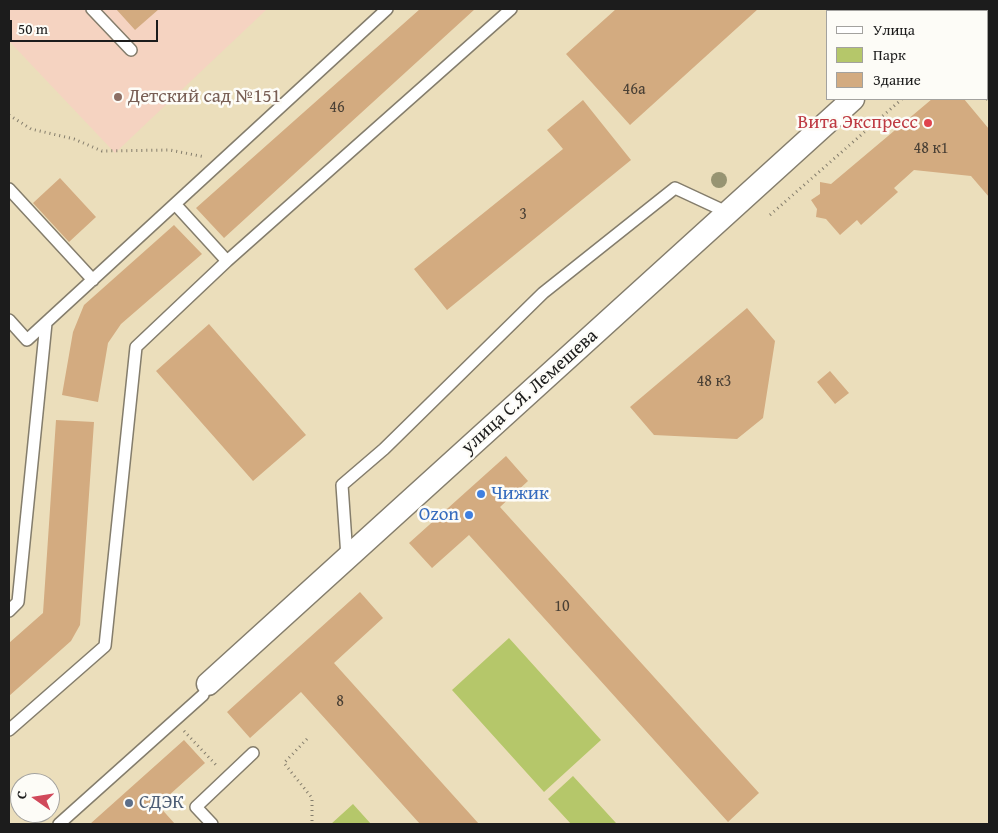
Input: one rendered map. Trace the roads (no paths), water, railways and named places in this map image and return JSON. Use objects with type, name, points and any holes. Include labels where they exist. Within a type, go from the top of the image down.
[{"type":"street","name":"улица С.Я. Лемешева","points":[[205,690],[347,558],[851,100]]},
{"type":"lane","points":[[92,9],[131,50]]},
{"type":"lane","points":[[9,320],[28,340],[387,9]]},
{"type":"lane","points":[[9,730],[106,646],[136,347],[227,261],[511,9]]},
{"type":"lane","points":[[347,558],[342,485],[384,449],[543,293],[675,188],[718,208],[725,215]]},
{"type":"lane","points":[[9,189],[93,280]]},
{"type":"lane","points":[[175,204],[227,261]]},
{"type":"lane","points":[[9,611],[18,602],[46,323]]},
{"type":"lane","points":[[59,824],[205,690]]},
{"type":"lane","points":[[212,824],[196,807],[253,753]]},
{"type":"place","name":"Детский сад №151","points":[[118,97]]},
{"type":"place","name":"Вита Экспресс","points":[[928,123]]},
{"type":"place","name":"Чижик","points":[[481,494]]},
{"type":"place","name":"Ozon","points":[[469,515]]},
{"type":"place","name":"СДЭК","points":[[129,803]]}]
